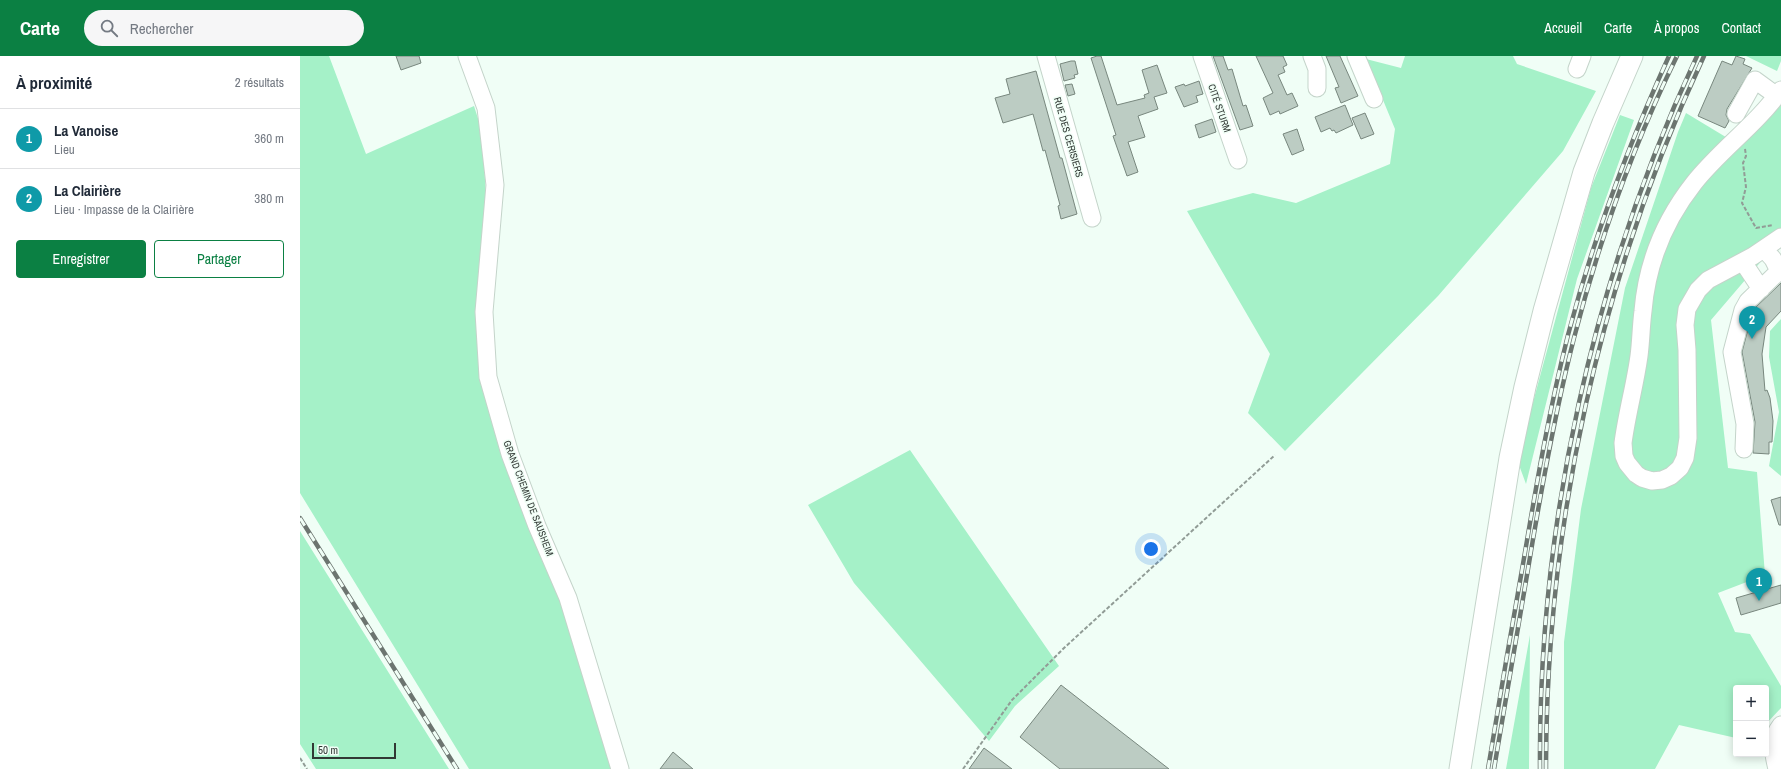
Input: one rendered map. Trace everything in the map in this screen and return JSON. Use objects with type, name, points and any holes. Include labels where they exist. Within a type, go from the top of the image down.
[{"type":"main road","points":[[1460,769],[1509,464],[1522,400],[1566,232],[1584,172],[1632,56]]},
{"type":"street","name":"GRAND CHEMIN DE SAUSHEIM","points":[[467,56],[486,108],[495,185],[484,312],[488,377],[510,454],[537,526],[568,598],[620,769]]},
{"type":"street","name":"RUE DES CERISIERS","points":[[1046,56],[1092,218]]},
{"type":"street","name":"CITÉ STURM","points":[[1202,56],[1238,160]]},
{"type":"street","points":[[1312,56],[1317,69],[1317,88]]},
{"type":"street","points":[[1356,56],[1374,99]]},
{"type":"street","points":[[1736,114],[1755,80],[1779,93],[1754,122],[1710,164],[1693,184],[1667,223],[1656,251],[1644,297],[1640,354],[1623,442],[1624,456],[1636,474],[1647,480],[1662,480],[1672,476],[1680,468],[1685,458],[1688,438],[1687,350],[1693,316],[1702,296],[1708,289],[1745,264],[1772,251]]},
{"type":"street","points":[[1744,449],[1745,424],[1732,352],[1743,310],[1748,301],[1780,271],[1772,251],[1779,231]]},
{"type":"street","points":[[1745,264],[1761,289]]},
{"type":"street","points":[[1777,769],[1773,743],[1776,732],[1781,725]]},
{"type":"path","points":[[1744,144],[1746,156],[1743,163],[1746,186],[1742,203],[1756,228],[1779,231]]},
{"type":"path","points":[[963,769],[1012,700],[1064,648],[1275,455]]},
{"type":"path","points":[[300,758],[307,769]]},
{"type":"green space","points":[[300,56],[329,56],[366,154],[474,106],[482,131],[486,196],[477,325],[615,769],[469,769],[300,493]]},
{"type":"green space","points":[[1405,56],[1513,56],[1517,64],[1596,91],[1563,151],[1438,296],[1285,451],[1248,413],[1270,354],[1187,211],[1253,193],[1296,203],[1390,164],[1395,129],[1366,59],[1401,68]]},
{"type":"green space","points":[[1746,56],[1781,56],[1781,61],[1777,71]]},
{"type":"green space","points":[[1781,97],[1781,238],[1711,320],[1728,468],[1757,472],[1765,575],[1718,593],[1735,632],[1750,634],[1781,686],[1781,708],[1769,721],[1769,685],[1733,685],[1733,737],[1679,725],[1655,769],[1564,769],[1564,642],[1581,509],[1625,288],[1678,132],[1686,113],[1739,145]]},
{"type":"green space","points":[[1620,115],[1634,120],[1577,279],[1526,484],[1519,465],[1522,443],[1591,188]]},
{"type":"green space","points":[[1781,319],[1781,476],[1769,466],[1779,412],[1769,357],[1770,331]]},
{"type":"green space","points":[[910,450],[1059,666],[1015,706],[989,741],[854,583],[808,505]]},
{"type":"green space","points":[[300,531],[449,769],[316,769],[300,744]]},
{"type":"green space","points":[[1530,635],[1529,769],[1506,769]]},
{"type":"building","points":[[396,56],[419,56],[421,63],[401,70]]},
{"type":"building","points":[[1101,56],[1117,105],[1145,98],[1144,95],[1149,93],[1142,70],[1157,65],[1167,93],[1154,97],[1158,109],[1138,116],[1145,137],[1128,142],[1138,172],[1127,176],[1113,136],[1116,135],[1091,58]]},
{"type":"building","points":[[1213,56],[1223,56],[1228,70],[1232,69],[1243,106],[1246,105],[1253,126],[1240,130]]},
{"type":"building","points":[[1256,56],[1283,56],[1287,65],[1283,67],[1285,72],[1278,75],[1287,95],[1292,93],[1298,106],[1280,114],[1279,111],[1270,115],[1263,98],[1273,93]]},
{"type":"building","points":[[1326,56],[1340,56],[1358,96],[1341,103],[1335,88],[1339,87]]},
{"type":"building","points":[[1736,56],[1745,59],[1743,64],[1752,68],[1727,109],[1726,115],[1729,121],[1725,128],[1698,116],[1722,61],[1732,65]]},
{"type":"building","points":[[1075,61],[1078,74],[1074,75],[1075,78],[1064,81],[1060,64]]},
{"type":"building","points":[[1036,71],[1077,214],[1061,219],[1058,206],[1060,205],[1045,150],[1043,151],[1033,114],[1003,123],[995,98],[1010,94],[1006,79]]},
{"type":"building","points":[[1199,81],[1203,94],[1196,96],[1198,102],[1184,107],[1175,87],[1184,84],[1185,86]]},
{"type":"building","points":[[1072,84],[1075,94],[1068,96],[1065,85]]},
{"type":"building","points":[[1345,105],[1353,125],[1336,133],[1330,128],[1321,132],[1315,117]]},
{"type":"building","points":[[1365,113],[1374,134],[1361,139],[1352,118]]},
{"type":"building","points":[[1212,119],[1216,132],[1199,138],[1195,125]]},
{"type":"building","points":[[1297,129],[1304,150],[1292,155],[1283,134]]},
{"type":"building","points":[[1781,283],[1781,311],[1766,327],[1762,354],[1765,391],[1767,390],[1770,398],[1773,421],[1772,442],[1769,442],[1769,454],[1753,453],[1755,422],[1742,352],[1752,314],[1756,307]]},
{"type":"building","points":[[1781,497],[1781,525],[1779,525],[1771,500]]},
{"type":"building","points":[[1781,585],[1781,603],[1741,615],[1736,598]]},
{"type":"building","points":[[1061,685],[1169,769],[1060,769],[1020,737]]},
{"type":"building","points":[[984,748],[1012,769],[969,769]]},
{"type":"building","points":[[673,752],[693,769],[660,769]]},
{"type":"railway","points":[[1488,769],[1538,477],[1568,335],[1612,193],[1639,124],[1669,56]]},
{"type":"railway","points":[[1494,769],[1542,486],[1560,397],[1574,338],[1594,266],[1618,194],[1646,124],[1677,56]]},
{"type":"railway","points":[[1540,769],[1542,677],[1549,585],[1561,494],[1579,404],[1601,314],[1628,226],[1660,140],[1697,56]]},
{"type":"railway","points":[[1546,769],[1549,677],[1556,585],[1569,494],[1586,404],[1608,315],[1635,227],[1667,141],[1704,56]]},
{"type":"railway","points":[[300,518],[457,769]]},
{"type":"place","name":"La Clairière","points":[[1752,339]]},
{"type":"place","name":"La Vanoise","points":[[1759,601]]}]
